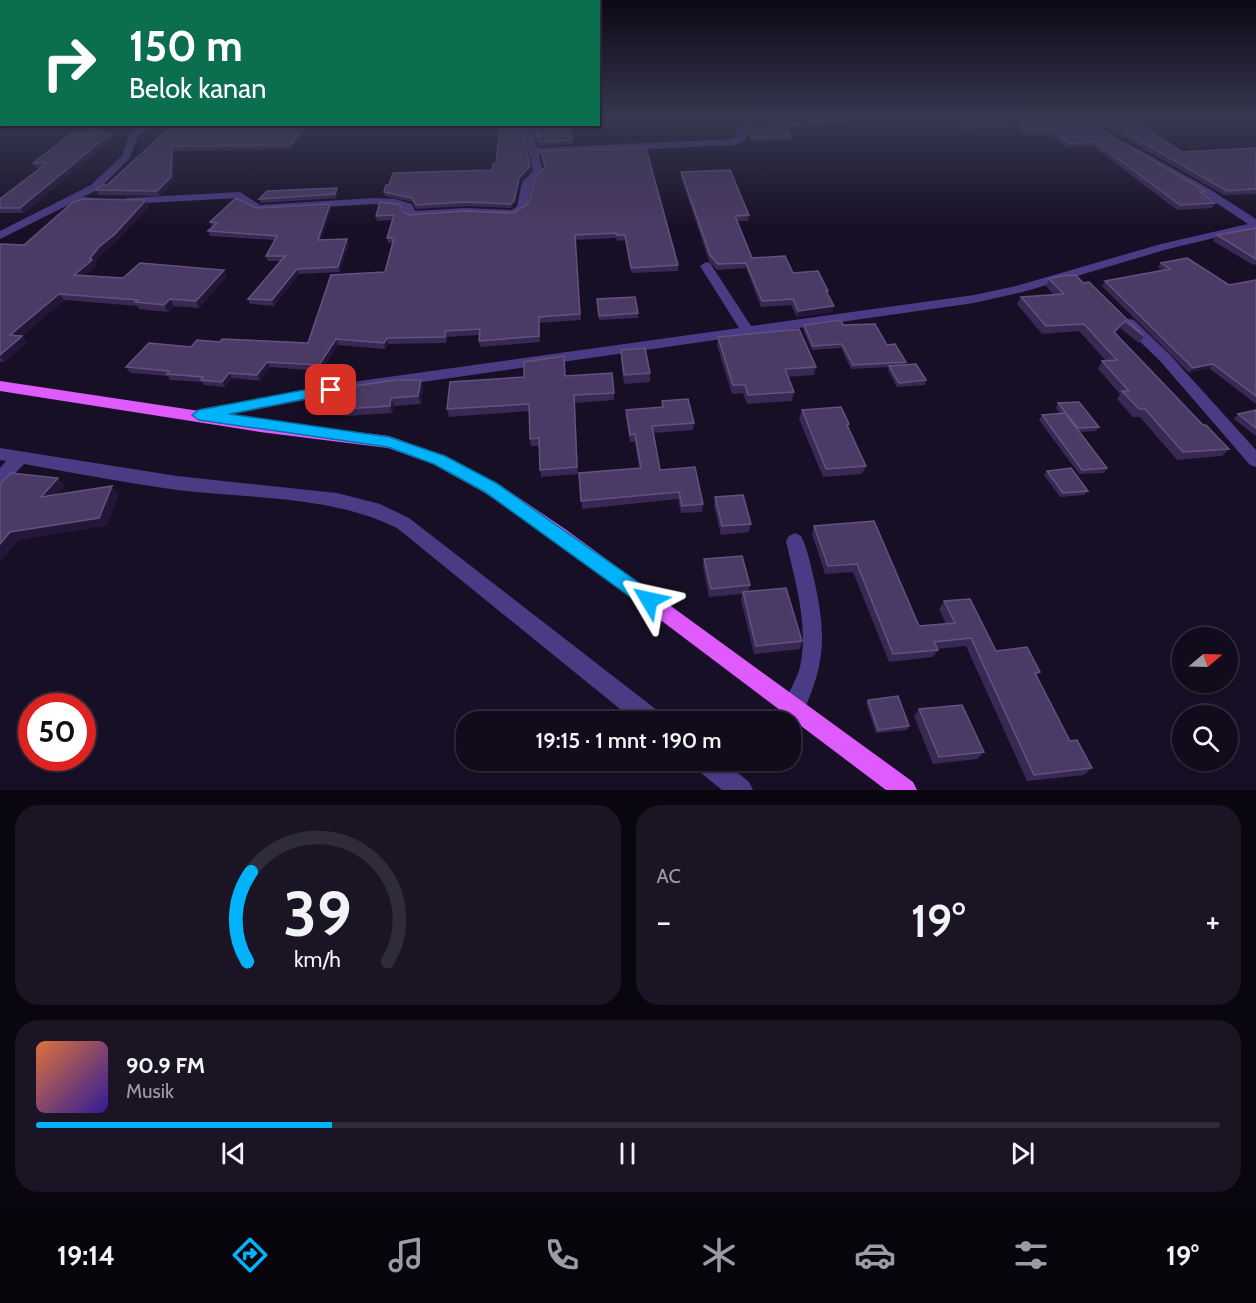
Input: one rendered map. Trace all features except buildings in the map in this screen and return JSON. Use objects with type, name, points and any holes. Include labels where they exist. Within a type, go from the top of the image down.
[{"type":"main road","points":[[0,386],[389,442],[439,460],[491,488],[559,534],[905,790]]},
{"type":"street","points":[[0,236],[95,187],[116,169],[127,155]]},
{"type":"street","points":[[73,200],[157,201],[240,195],[258,208],[374,201],[395,202],[408,206],[411,215],[466,211],[514,213],[522,208],[527,182],[538,172],[534,155]]},
{"type":"street","points":[[1141,155],[1204,190],[1256,224]]},
{"type":"street","points":[[199,415],[331,390],[974,298],[1082,276],[1165,246],[1256,224]]},
{"type":"street","points":[[706,266],[748,332]]},
{"type":"street","points":[[1118,312],[1166,359],[1256,461]]},
{"type":"street","points":[[0,454],[177,483],[337,500],[374,509],[403,524],[640,711]]},
{"type":"street","points":[[0,478],[20,458]]},
{"type":"street","points":[[794,706],[811,663],[812,628],[809,600],[795,541]]},
{"type":"street","points":[[717,771],[741,790]]},
{"type":"route","points":[[331,390],[199,415],[260,426],[389,442],[439,460],[491,488],[649,600]]}]
